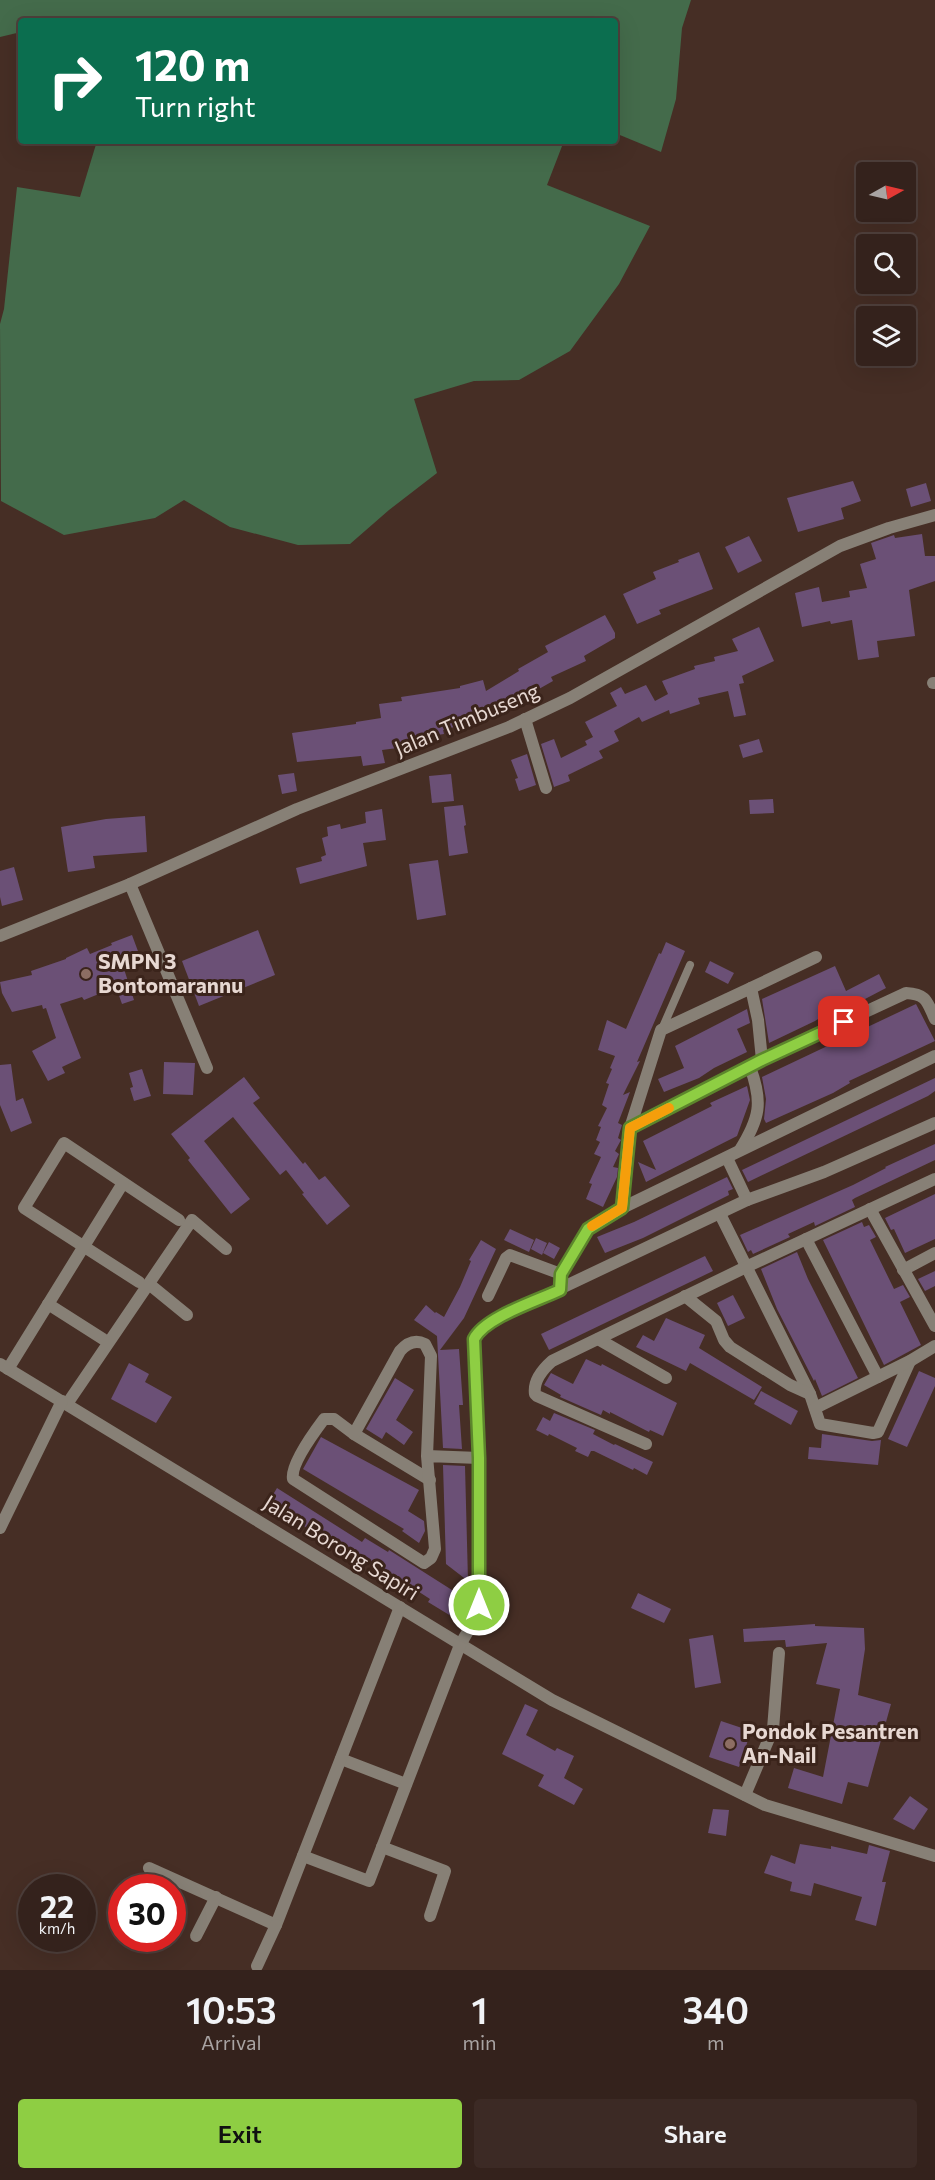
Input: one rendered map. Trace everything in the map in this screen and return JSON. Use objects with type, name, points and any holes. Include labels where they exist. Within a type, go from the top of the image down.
[{"type":"street","name":"Jalan Timbuseng","points":[[0,936],[130,884],[297,809],[427,760],[525,719],[570,698],[840,546],[889,528],[935,515]]},
{"type":"street","points":[[525,719],[546,788]]},
{"type":"street","points":[[130,884],[207,1068]]},
{"type":"street","points":[[622,1208],[630,1128],[661,1030],[816,957]]},
{"type":"street","points":[[751,988],[758,1020],[762,1060]]},
{"type":"street","points":[[630,1128],[762,1060],[906,993],[917,993],[924,997],[935,1019]]},
{"type":"street","points":[[560,1290],[561,1274],[588,1229],[622,1208],[935,1056]]},
{"type":"street","points":[[740,1150],[753,1126],[759,1100],[758,1089],[750,1066]]},
{"type":"street","points":[[303,1856],[369,1881],[460,1645],[475,1619],[479,1605],[479,1458],[474,1339],[483,1327],[747,1200],[824,1172],[935,1123]]},
{"type":"street","points":[[179,1220],[64,1143],[24,1208],[144,1283],[187,1315]]},
{"type":"street","points":[[727,1158],[747,1200]]},
{"type":"street","points":[[646,1444],[535,1394],[534,1387],[548,1365],[746,1267],[935,1179]]},
{"type":"street","points":[[4,1366],[48,1304],[123,1183]]},
{"type":"street","points":[[870,1209],[935,1326]]},
{"type":"street","points":[[720,1214],[810,1394],[817,1419],[824,1425],[878,1432],[910,1361]]},
{"type":"street","points":[[0,1528],[65,1403],[144,1283],[192,1220],[226,1249]]},
{"type":"street","points":[[806,1239],[878,1377]]},
{"type":"street","points":[[903,1270],[935,1253]]},
{"type":"street","points":[[488,1296],[506,1258],[510,1255],[561,1274]]},
{"type":"street","points":[[686,1296],[716,1321],[724,1340],[730,1347],[790,1385],[810,1394]]},
{"type":"street","points":[[48,1304],[103,1339]]},
{"type":"street","points":[[598,1339],[666,1378]]},
{"type":"street","points":[[354,1434],[400,1351],[409,1343],[425,1344],[431,1356],[428,1456],[430,1480],[435,1549],[431,1558],[424,1563],[293,1479],[294,1466],[324,1419],[334,1419],[354,1434],[430,1480]]},
{"type":"street","points":[[815,1408],[910,1361],[935,1346]]},
{"type":"street","name":"Jalan Borong Sapiri","points":[[4,1366],[552,1700],[765,1805],[935,1856]]},
{"type":"street","points":[[428,1456],[479,1458]]},
{"type":"street","points":[[257,1966],[276,1925],[400,1607]]},
{"type":"street","points":[[745,1795],[773,1729],[779,1653]]},
{"type":"street","points":[[341,1759],[406,1784]]},
{"type":"street","points":[[382,1847],[445,1871],[430,1916]]},
{"type":"street","points":[[149,1868],[276,1925]]},
{"type":"street","points":[[196,1936],[216,1898]]},
{"type":"lane","points":[[661,1030],[690,965]]},
{"type":"green space","points":[[0,0],[691,0],[682,28],[676,99],[661,152],[618,134],[618,18],[18,18],[18,33],[0,37]]},
{"type":"green space","points":[[96,144],[563,144],[547,185],[650,226],[619,284],[570,351],[519,380],[474,381],[414,399],[437,473],[350,544],[298,545],[230,527],[184,500],[155,518],[64,535],[1,501],[0,324],[4,309],[17,187],[80,197]]},
{"type":"building","points":[[853,481],[861,501],[841,508],[844,519],[798,532],[787,498]]},
{"type":"building","points":[[926,483],[931,501],[911,507],[906,489]]},
{"type":"building","points":[[922,534],[925,556],[935,556],[935,581],[909,590],[915,636],[877,641],[879,657],[858,660],[852,620],[831,624],[830,621],[802,627],[795,593],[819,587],[822,602],[850,597],[849,591],[867,588],[860,564],[876,559],[871,543],[894,535],[895,538]]},
{"type":"building","points":[[749,536],[762,561],[738,573],[725,547]]},
{"type":"building","points":[[699,552],[713,589],[659,610],[661,614],[637,624],[623,594],[656,579],[653,572]]},
{"type":"building","points":[[605,615],[615,633],[615,638],[584,656],[586,661],[551,677],[553,681],[488,718],[443,730],[444,734],[404,740],[405,747],[382,750],[385,763],[363,766],[361,756],[297,762],[292,733],[381,718],[379,704],[402,701],[401,697],[460,688],[460,686],[483,680],[486,691],[548,652],[545,646]]},
{"type":"building","points":[[759,627],[774,661],[742,676],[744,683],[739,684],[746,715],[734,717],[728,691],[698,698],[700,704],[670,714],[669,710],[642,722],[639,717],[614,731],[619,741],[599,751],[603,758],[568,775],[570,781],[554,787],[541,744],[554,739],[561,758],[587,745],[585,741],[593,737],[585,722],[617,706],[610,693],[621,687],[625,694],[646,685],[655,701],[668,694],[662,681],[695,669],[694,666],[715,661],[714,657],[738,651],[732,639]]},
{"type":"building","points":[[759,739],[763,752],[743,758],[739,745]]},
{"type":"building","points":[[527,754],[536,785],[519,791],[515,779],[518,778],[511,760]]},
{"type":"building","points":[[294,773],[297,791],[282,794],[278,775]]},
{"type":"building","points":[[451,774],[454,801],[432,803],[429,776]]},
{"type":"building","points":[[773,799],[774,813],[750,814],[749,800]]},
{"type":"building","points":[[463,805],[468,853],[449,856],[444,807]]},
{"type":"building","points":[[382,809],[386,840],[363,843],[367,866],[300,884],[296,868],[322,861],[321,857],[326,855],[322,838],[328,836],[327,827],[340,824],[341,829],[366,823],[365,812]]},
{"type":"building","points":[[145,816],[147,852],[93,856],[95,868],[68,872],[61,827],[106,819]]},
{"type":"building","points":[[438,860],[446,915],[417,920],[409,864]]},
{"type":"building","points":[[14,867],[23,900],[2,906],[0,871]]},
{"type":"building","points":[[258,930],[275,975],[199,1006],[182,961]]},
{"type":"building","points":[[132,935],[142,962],[124,969],[134,1000],[122,1004],[116,987],[84,1000],[82,997],[60,1004],[81,1058],[62,1067],[65,1073],[48,1081],[32,1051],[56,1038],[46,1008],[43,1009],[42,1005],[12,1012],[2,993],[0,982],[32,975],[31,971],[66,959],[87,948],[90,954]]},
{"type":"building","points":[[666,942],[685,951],[637,1062],[640,1061],[623,1095],[630,1092],[618,1123],[622,1125],[618,1138],[621,1140],[615,1151],[619,1154],[613,1167],[618,1168],[617,1177],[603,1207],[586,1199],[592,1184],[589,1183],[601,1157],[594,1154],[600,1142],[596,1140],[601,1127],[598,1126],[607,1108],[602,1105],[615,1056],[598,1050],[607,1020],[626,1029]]},
{"type":"building","points":[[710,961],[734,973],[728,984],[705,972]]},
{"type":"building","points":[[835,966],[846,991],[879,974],[886,988],[846,1009],[843,1003],[815,1021],[769,1043],[762,999]]},
{"type":"building","points":[[916,1004],[935,1041],[849,1081],[850,1083],[833,1093],[766,1123],[764,1119],[766,1099],[762,1077]]},
{"type":"building","points":[[747,1009],[750,1023],[737,1029],[747,1052],[699,1078],[664,1092],[658,1079],[684,1068],[675,1046]]},
{"type":"building","points":[[164,1062],[195,1063],[193,1095],[163,1094]]},
{"type":"building","points":[[11,1064],[16,1101],[23,1098],[32,1123],[11,1132],[0,1105],[0,1065]]},
{"type":"building","points":[[142,1069],[151,1096],[134,1101],[129,1073]]},
{"type":"building","points":[[244,1077],[260,1098],[253,1103],[303,1164],[305,1162],[319,1180],[325,1176],[350,1206],[327,1225],[286,1170],[280,1175],[233,1117],[204,1141],[250,1199],[231,1214],[188,1160],[190,1158],[171,1134]]},
{"type":"building","points":[[935,1078],[935,1091],[928,1096],[748,1182],[742,1170]]},
{"type":"building","points":[[747,1086],[750,1100],[737,1136],[646,1182],[638,1162],[656,1170],[643,1141],[712,1106],[710,1103]]},
{"type":"building","points":[[935,1144],[935,1160],[855,1198],[852,1200],[855,1207],[815,1226],[814,1222],[788,1234],[790,1237],[753,1254],[751,1250],[748,1252],[740,1235],[853,1185]]},
{"type":"building","points":[[727,1177],[733,1189],[728,1191],[729,1195],[643,1238],[605,1253],[597,1237],[634,1222]]},
{"type":"building","points":[[935,1194],[935,1239],[905,1253],[894,1229],[891,1230],[885,1218]]},
{"type":"building","points":[[862,1222],[864,1227],[869,1225],[876,1237],[870,1240],[894,1289],[903,1285],[910,1297],[900,1302],[921,1345],[884,1365],[823,1240]]},
{"type":"building","points":[[510,1229],[534,1240],[529,1252],[504,1240]]},
{"type":"building","points":[[536,1238],[547,1243],[542,1255],[531,1249]]},
{"type":"building","points":[[481,1240],[496,1249],[464,1318],[440,1350],[459,1349],[463,1405],[459,1405],[462,1449],[443,1448],[437,1336],[414,1320],[426,1305],[444,1317],[460,1287],[471,1261],[469,1260]]},
{"type":"building","points":[[549,1242],[560,1248],[554,1259],[543,1253]]},
{"type":"building","points":[[797,1252],[808,1279],[858,1378],[822,1396],[777,1309],[761,1269]]},
{"type":"building","points":[[705,1256],[713,1271],[549,1350],[541,1334]]},
{"type":"building","points":[[935,1271],[935,1286],[925,1291],[918,1279]]},
{"type":"building","points":[[733,1295],[745,1318],[728,1326],[717,1303]]},
{"type":"building","points":[[666,1318],[705,1335],[699,1348],[762,1387],[754,1400],[690,1363],[686,1371],[636,1347],[643,1335],[654,1341]]},
{"type":"building","points":[[586,1359],[601,1366],[602,1364],[677,1403],[663,1436],[650,1430],[649,1432],[610,1412],[610,1414],[603,1410],[601,1415],[560,1397],[561,1395],[544,1385],[551,1373],[573,1384]]},
{"type":"building","points":[[129,1363],[149,1374],[145,1382],[172,1397],[156,1423],[111,1399]]},
{"type":"building","points":[[919,1371],[935,1378],[935,1386],[907,1447],[888,1439]]},
{"type":"building","points":[[395,1378],[414,1390],[396,1420],[413,1432],[404,1445],[386,1432],[382,1439],[366,1429]]},
{"type":"building","points":[[761,1391],[798,1411],[791,1425],[754,1404]]},
{"type":"building","points":[[554,1413],[595,1430],[593,1434],[653,1462],[647,1475],[594,1451],[591,1451],[588,1457],[575,1451],[577,1448],[536,1430],[543,1417],[550,1421]]},
{"type":"building","points":[[822,1434],[872,1441],[881,1440],[878,1465],[808,1459],[809,1447],[821,1448]]},
{"type":"building","points":[[321,1437],[419,1490],[408,1511],[424,1521],[425,1531],[419,1543],[402,1531],[404,1529],[303,1469]]},
{"type":"building","points":[[443,1465],[465,1466],[468,1581],[446,1564]]},
{"type":"building","points":[[277,1488],[362,1542],[365,1538],[388,1552],[389,1550],[463,1597],[451,1616],[428,1602],[430,1599],[379,1566],[352,1551],[349,1555],[268,1503]]},
{"type":"building","points":[[638,1593],[671,1609],[664,1623],[631,1608]]},
{"type":"building","points":[[815,1624],[815,1626],[864,1628],[865,1649],[858,1695],[891,1704],[868,1787],[848,1782],[842,1804],[788,1788],[794,1768],[823,1777],[840,1689],[816,1684],[827,1643],[786,1647],[785,1640],[744,1642],[743,1629]]},
{"type":"building","points":[[713,1635],[721,1683],[695,1688],[689,1639]]},
{"type":"building","points":[[525,1704],[538,1710],[526,1735],[555,1751],[557,1748],[574,1756],[564,1778],[583,1789],[574,1805],[538,1786],[544,1775],[502,1754]]},
{"type":"building","name":"Pondok Pesantren An-Nail","points":[[721,1721],[751,1731],[739,1767],[709,1757]]},
{"type":"building","points":[[910,1796],[928,1809],[914,1830],[893,1819]]},
{"type":"building","points":[[713,1809],[729,1810],[726,1836],[708,1833]]},
{"type":"building","points":[[800,1844],[831,1849],[831,1846],[867,1854],[869,1845],[890,1851],[882,1882],[886,1882],[876,1926],[855,1920],[862,1897],[814,1883],[811,1896],[790,1891],[792,1882],[764,1873],[771,1855],[795,1864]]},
{"type":"slow traffic","points":[[592,1226],[622,1208],[630,1128],[669,1108]]},
{"type":"place","name":"SMPN 3 Bontomarannu","points":[[86,974]]},
{"type":"place","name":"Pondok Pesantren An-Nail","points":[[730,1744]]},
{"type":"route","points":[[479,1605],[479,1458],[474,1339],[477,1333],[496,1319],[560,1290],[561,1274],[588,1229],[622,1208],[630,1128],[762,1060],[844,1022]]}]
